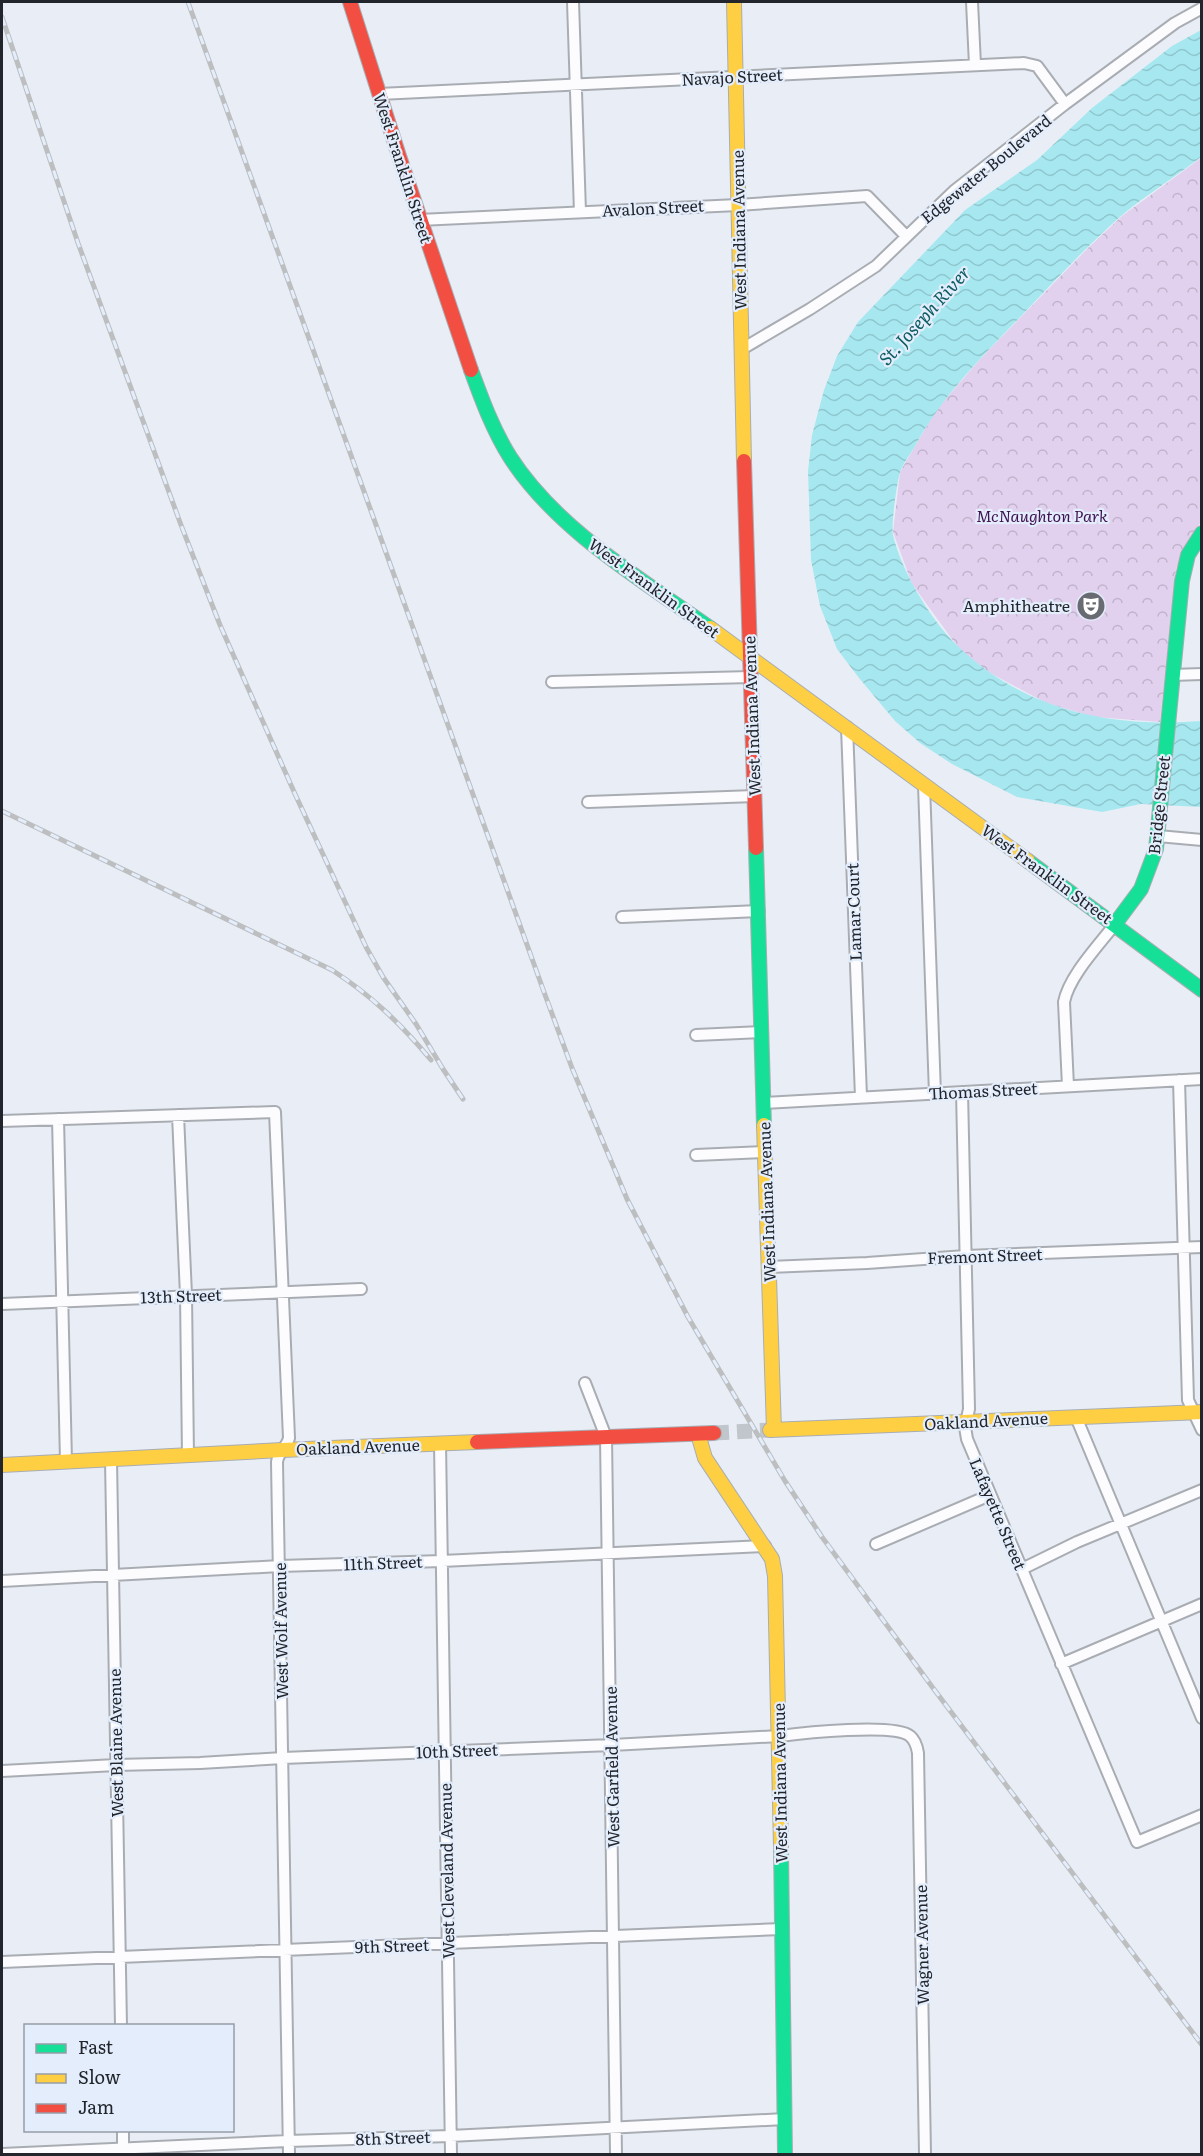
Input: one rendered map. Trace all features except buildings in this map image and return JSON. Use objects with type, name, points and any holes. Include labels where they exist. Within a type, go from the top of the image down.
[{"type":"street","name":"West Franklin Street","points":[[350,2],[419,220],[484,402],[497,435],[526,480],[579,533],[847,727],[1202,990]]},
{"type":"street","points":[[573,2],[580,212]]},
{"type":"street","name":"West Indiana Avenue","points":[[734,2],[741,349],[766,1152],[772,1430]]},
{"type":"street","points":[[972,2],[975,65]]},
{"type":"street","name":"Edgewater Boulevard","points":[[741,349],[876,266],[954,191],[1065,104],[1175,23],[1202,8]]},
{"type":"street","name":"Navajo Street","points":[[379,94],[1024,63],[1036,66],[1065,104]]},
{"type":"street","name":"Avalon Street","points":[[419,220],[738,205],[867,196],[906,236]]},
{"type":"street","name":"Bridge Street","points":[[1115,924],[1135,899],[1147,878],[1158,830],[1169,700],[1185,565],[1188,555],[1202,533]]},
{"type":"street","points":[[1172,675],[1202,674]]},
{"type":"street","points":[[552,682],[751,677]]},
{"type":"street","name":"Lamar Court","points":[[847,727],[861,1097]]},
{"type":"street","points":[[924,785],[935,1094]]},
{"type":"street","points":[[588,802],[755,796]]},
{"type":"street","points":[[1158,830],[1202,840]]},
{"type":"street","points":[[622,917],[759,911]]},
{"type":"street","points":[[1068,1086],[1064,1002],[1066,993],[1074,978],[1115,924]]},
{"type":"street","points":[[696,1035],[762,1032]]},
{"type":"street","name":"Thomas Street","points":[[764,1103],[1202,1079]]},
{"type":"street","points":[[1179,1080],[1188,1400],[1197,1412],[1202,1430]]},
{"type":"street","name":"Lafayette Street","points":[[962,1092],[969,1409],[965,1427],[967,1439],[1137,1842],[1202,1815]]},
{"type":"street","name":"West Wolf Avenue","points":[[177,1115],[275,1112],[289,1438],[277,1462],[289,2154]]},
{"type":"street","points":[[2,1121],[177,1115],[186,1295],[188,1456]]},
{"type":"street","points":[[58,1119],[66,1461]]},
{"type":"street","points":[[696,1155],[766,1152]]},
{"type":"street","name":"Fremont Street","points":[[769,1267],[966,1256],[1202,1247]]},
{"type":"street","name":"13th Street","points":[[2,1304],[361,1289]]},
{"type":"street","name":"West Garfield Avenue","points":[[585,1383],[606,1437],[616,2154]]},
{"type":"street","name":"Oakland Avenue","points":[[772,1430],[1197,1412]]},
{"type":"street","points":[[1076,1417],[1202,1718]]},
{"type":"street","name":"Oakland Avenue","points":[[2,1465],[282,1450],[714,1433]]},
{"type":"street","name":"West Indiana Avenue","points":[[698,1434],[705,1458],[765,1546],[775,1576],[780,1736],[785,2154]]},
{"type":"street","name":"West Cleveland Avenue","points":[[440,1443],[451,2154]]},
{"type":"street","name":"West Blaine Avenue","points":[[111,1460],[121,2024]]},
{"type":"street","points":[[1022,1569],[1119,1524],[1202,1490]]},
{"type":"street","points":[[876,1544],[990,1495]]},
{"type":"street","name":"11th Street","points":[[2,1581],[280,1566],[765,1546]]},
{"type":"street","points":[[1061,1664],[1202,1604]]},
{"type":"street","name":"10th Street","points":[[2,1771],[612,1745],[780,1736],[806,1732],[882,1730],[903,1732],[911,1737]]},
{"type":"street","name":"Wagner Avenue","points":[[911,1737],[918,1753],[925,2154]]},
{"type":"street","name":"9th Street","points":[[2,1962],[782,1929]]},
{"type":"street","name":"8th Street","points":[[2,2154],[123,2152],[288,2141],[450,2136],[785,2119]]},
{"type":"street","points":[[123,2132],[123,2152]]},
{"type":"green space","name":"McNaughton Park","points":[[1201,158],[1201,522],[1191,535],[1176,569],[1160,722],[1094,717],[1046,703],[981,668],[957,646],[912,584],[893,532],[900,472],[936,410],[982,357],[1122,216]]},
{"type":"green space","points":[[1201,410],[1201,464],[1194,464],[1193,437]]},
{"type":"water","name":"St. Joseph River","points":[[1201,30],[1201,157],[1121,216],[1074,260],[964,377],[942,404],[900,472],[893,522],[893,535],[897,550],[920,597],[940,626],[962,650],[988,671],[1015,688],[1073,711],[1104,718],[1136,721],[1201,721],[1201,807],[1141,804],[1102,812],[1017,797],[952,764],[920,743],[895,721],[837,649],[820,606],[811,560],[808,471],[812,435],[824,390],[837,356],[858,322],[965,210],[1037,160],[1092,108],[1172,46]]},
{"type":"tunnel","points":[[714,1433],[770,1430]]},
{"type":"railway","points":[[188,2],[544,992],[572,1068],[627,1199],[688,1317],[785,1481],[822,1537],[1202,2045]]},
{"type":"railway","points":[[2,17],[78,243],[220,625],[366,947],[383,977],[416,1024],[463,1099]]},
{"type":"railway","points":[[2,811],[332,970],[385,1011],[431,1060]]},
{"type":"traffic: fast","points":[[471,370],[488,415],[504,447],[529,483],[551,508],[602,552],[710,628]]},
{"type":"traffic: fast","points":[[1115,924],[1141,889],[1156,849],[1182,581],[1188,555],[1202,533]]},
{"type":"traffic: fast","points":[[756,848],[764,1125]]},
{"type":"traffic: fast","points":[[1028,861],[1202,990]]},
{"type":"traffic: fast","points":[[781,1847],[785,2154]]},
{"type":"traffic: slow","points":[[734,2],[744,461]]},
{"type":"traffic: slow","points":[[710,628],[1028,861]]},
{"type":"traffic: slow","points":[[764,1125],[774,1430]]},
{"type":"traffic: slow","points":[[770,1430],[1202,1412]]},
{"type":"traffic: slow","points":[[698,1434],[705,1458],[772,1559],[775,1576],[781,1847]]},
{"type":"traffic: slow","points":[[2,1465],[477,1442]]},
{"type":"traffic: jam","points":[[350,2],[471,370]]},
{"type":"traffic: jam","points":[[744,461],[756,848]]},
{"type":"traffic: jam","points":[[477,1442],[714,1433]]},
{"type":"place","name":"Amphitheatre","points":[[1091,606]]}]
